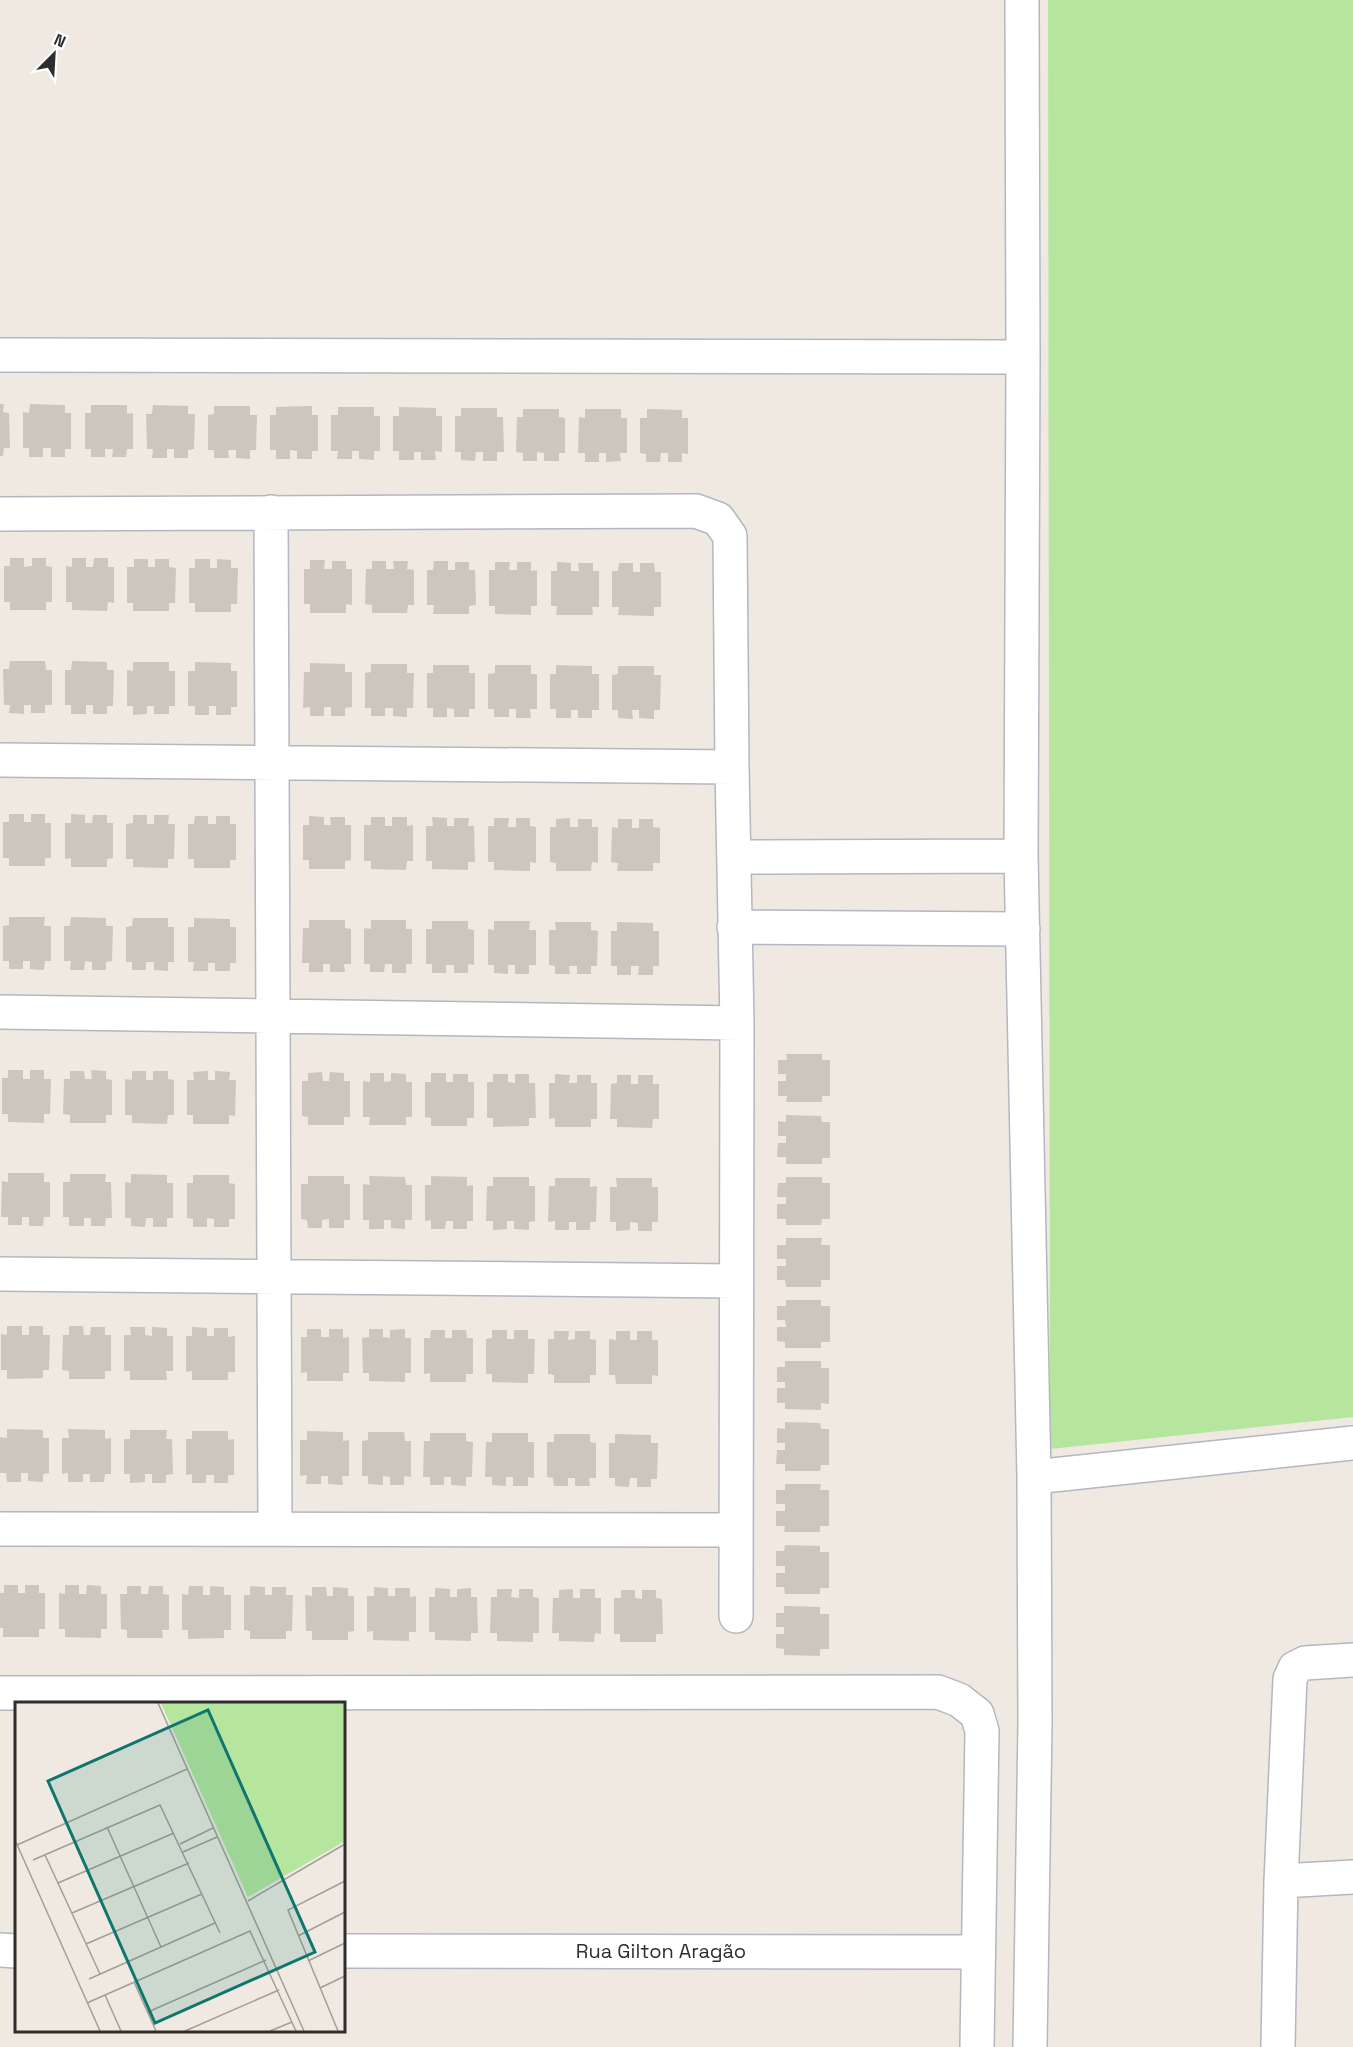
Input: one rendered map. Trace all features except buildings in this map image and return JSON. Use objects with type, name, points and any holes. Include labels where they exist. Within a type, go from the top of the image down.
[{"type":"street","points":[[1022,0],[1022,856],[1034,1477],[1035,1723],[1030,2047]]},
{"type":"street","points":[[0,355],[1023,357]]},
{"type":"street","points":[[0,514],[696,510],[718,519],[730,536],[736,1023],[735,1616]]},
{"type":"street","points":[[271,512],[275,1529]]},
{"type":"street","points":[[0,760],[732,767]]},
{"type":"street","points":[[735,857],[1022,856]]},
{"type":"street","points":[[734,927],[1023,929]]},
{"type":"street","points":[[0,1012],[736,1023]]},
{"type":"street","points":[[0,1274],[736,1281]]},
{"type":"street","points":[[1034,1477],[1353,1443]]},
{"type":"street","points":[[0,1529],[735,1530]]},
{"type":"street","points":[[1278,2047],[1281,1881],[1290,1680],[1295,1668],[1305,1663],[1353,1660]]},
{"type":"street","points":[[0,1693],[938,1692],[959,1700],[977,1714],[982,1731],[977,2047]]},
{"type":"street","points":[[1281,1881],[1353,1877]]},
{"type":"street","name":"Rua Gilton Aragão","points":[[345,1951],[978,1952]]},
{"type":"green space","points":[[1048,0],[1353,0],[1353,1417],[1050,1449]]}]
